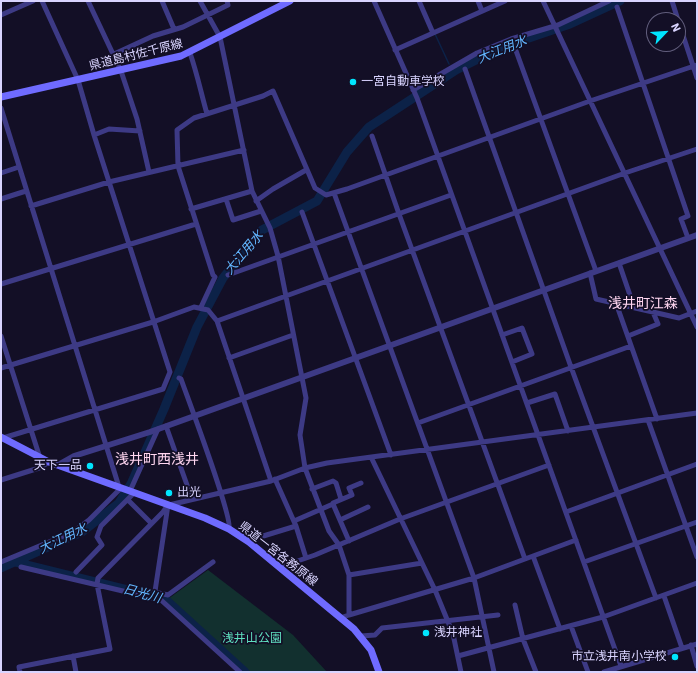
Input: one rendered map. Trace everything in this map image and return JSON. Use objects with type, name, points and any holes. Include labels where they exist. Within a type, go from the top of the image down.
[{"type":"main road","name":"県道島村佐千原線","points":[[1,97],[171,60],[190,53],[290,1]]},
{"type":"main road","name":"県道一宮各務原線","points":[[2,437],[49,462],[205,518],[229,529],[280,567],[361,636],[372,650],[379,672]]},
{"type":"street","points":[[1,15],[33,1]]},
{"type":"street","points":[[2,437],[30,430],[163,389],[170,372],[94,135],[78,80],[42,1]]},
{"type":"street","points":[[88,1],[112,55],[121,71],[140,131],[149,172]]},
{"type":"street","points":[[162,1],[174,29]]},
{"type":"street","points":[[200,1],[220,37],[252,191],[270,228],[278,256],[306,398],[300,435],[305,468],[329,531],[339,545],[349,575],[349,615]]},
{"type":"street","points":[[112,55],[153,36],[208,15],[228,5],[227,1]]},
{"type":"street","points":[[374,1],[415,94],[492,309],[539,434],[549,466],[621,666]]},
{"type":"street","points":[[419,1],[433,34]]},
{"type":"street","points":[[478,1],[482,11]]},
{"type":"street","points":[[395,50],[505,1]]},
{"type":"street","points":[[543,1],[697,327]]},
{"type":"street","points":[[415,94],[477,53],[511,39],[556,29],[600,3],[609,1]]},
{"type":"street","points":[[672,1],[675,12]]},
{"type":"street","points":[[617,7],[688,216],[681,219],[688,238]]},
{"type":"street","points":[[686,42],[695,66],[697,78]]},
{"type":"street","points":[[515,48],[593,272],[596,299],[679,318],[697,311]]},
{"type":"street","points":[[190,53],[199,79],[200,92],[207,114]]},
{"type":"street","points":[[201,308],[215,277],[213,276],[178,166],[177,130],[194,118],[273,91],[306,170],[318,191],[324,195],[334,193],[438,157],[590,101],[695,66]]},
{"type":"street","points":[[465,69],[543,291],[656,598]]},
{"type":"street","points":[[1,108],[30,206],[52,268],[107,446],[126,490],[128,500],[151,522]]},
{"type":"street","points":[[94,135],[109,130],[140,131]]},
{"type":"street","points":[[372,136],[468,406],[525,559]]},
{"type":"street","points":[[216,321],[516,214],[625,173],[697,149]]},
{"type":"street","points":[[30,206],[109,182],[244,150]]},
{"type":"street","points":[[1,173],[19,167]]},
{"type":"street","points":[[256,201],[306,170]]},
{"type":"street","points":[[191,209],[252,191]]},
{"type":"street","points":[[1,199],[26,192]]},
{"type":"street","points":[[334,193],[474,578],[490,647],[494,672]]},
{"type":"street","points":[[228,274],[451,195]]},
{"type":"street","points":[[226,199],[233,220],[261,211]]},
{"type":"street","points":[[302,212],[391,455]]},
{"type":"street","points":[[1,284],[196,224]]},
{"type":"street","points":[[58,465],[74,456],[150,432],[688,238],[696,237]]},
{"type":"street","points":[[619,263],[634,307]]},
{"type":"street","points":[[616,303],[657,418]]},
{"type":"street","points":[[1,368],[153,322],[194,307],[208,310],[216,321],[273,480],[295,524],[306,558]]},
{"type":"street","points":[[628,336],[658,324],[653,312]]},
{"type":"street","points":[[502,335],[522,328],[532,354],[512,362]]},
{"type":"street","points":[[229,358],[293,335]]},
{"type":"street","points":[[1,336],[40,458]]},
{"type":"street","points":[[418,423],[631,346]]},
{"type":"street","points":[[179,378],[181,379],[194,415],[230,522],[229,529]]},
{"type":"street","points":[[527,403],[555,394],[568,431]]},
{"type":"street","points":[[20,672],[19,667],[110,649],[97,584],[100,575],[151,522],[163,512],[168,505],[273,480],[305,468],[327,463],[427,451],[482,442],[697,413]]},
{"type":"street","points":[[648,420],[697,557]]},
{"type":"street","points":[[166,426],[192,499]]},
{"type":"street","points":[[1,562],[73,532],[126,490],[158,428]]},
{"type":"street","points":[[370,458],[422,563],[448,620],[453,634],[461,672]]},
{"type":"street","points":[[1,480],[39,468],[49,462]]},
{"type":"street","points":[[566,512],[697,464]]},
{"type":"street","points":[[280,567],[349,541],[400,519],[549,466]]},
{"type":"street","points":[[312,489],[334,481],[341,499]]},
{"type":"street","points":[[247,541],[295,524],[320,509],[332,505],[341,499],[352,496],[349,488],[360,483]]},
{"type":"street","points":[[76,572],[102,545],[97,537],[101,526],[128,500]]},
{"type":"street","points":[[154,595],[168,505]]},
{"type":"street","points":[[332,505],[349,541]]},
{"type":"street","points":[[340,520],[368,507]]},
{"type":"street","points":[[584,562],[697,522]]},
{"type":"street","points":[[340,618],[474,578],[576,540]]},
{"type":"street","points":[[533,556],[560,629]]},
{"type":"street","points":[[21,567],[154,595],[168,595],[213,562]]},
{"type":"street","points":[[349,575],[422,563]]},
{"type":"street","points":[[458,656],[604,617],[697,583]]},
{"type":"street","points":[[154,595],[240,672]]},
{"type":"street","points":[[664,596],[682,648]]},
{"type":"street","points":[[515,605],[523,639],[536,672]]},
{"type":"street","points":[[361,636],[375,635],[382,628],[498,615]]},
{"type":"street","points":[[571,626],[588,672]]},
{"type":"street","points":[[604,672],[697,644]]},
{"type":"street","points":[[690,645],[697,666]]},
{"type":"street","points":[[72,656],[76,672]]},
{"type":"green space","name":"浅井山公園","points":[[208,570],[293,635],[327,672],[246,672],[213,643],[168,599]]},
{"type":"waterway","name":"大江用水","points":[[1,568],[82,532],[119,503],[131,484],[164,409],[197,327],[223,278],[262,230],[317,201],[347,152],[369,127],[456,70],[486,55],[570,24],[620,1]]},
{"type":"waterway","points":[[435,34],[449,64]]},
{"type":"waterway","name":"日光川","points":[[15,562],[165,599],[245,672]]},
{"type":"place","name":"一宮自動車学校","points":[[353,82]]},
{"type":"place","name":"天下一品","points":[[90,466]]},
{"type":"place","name":"出光","points":[[169,493]]},
{"type":"place","name":"浅井神社","points":[[426,633]]},
{"type":"place","name":"市立浅井南小学校","points":[[675,657]]},
{"type":"district","name":"浅井町江森","points":[[643,304]]},
{"type":"district","name":"浅井町西浅井","points":[[157,460]]}]
